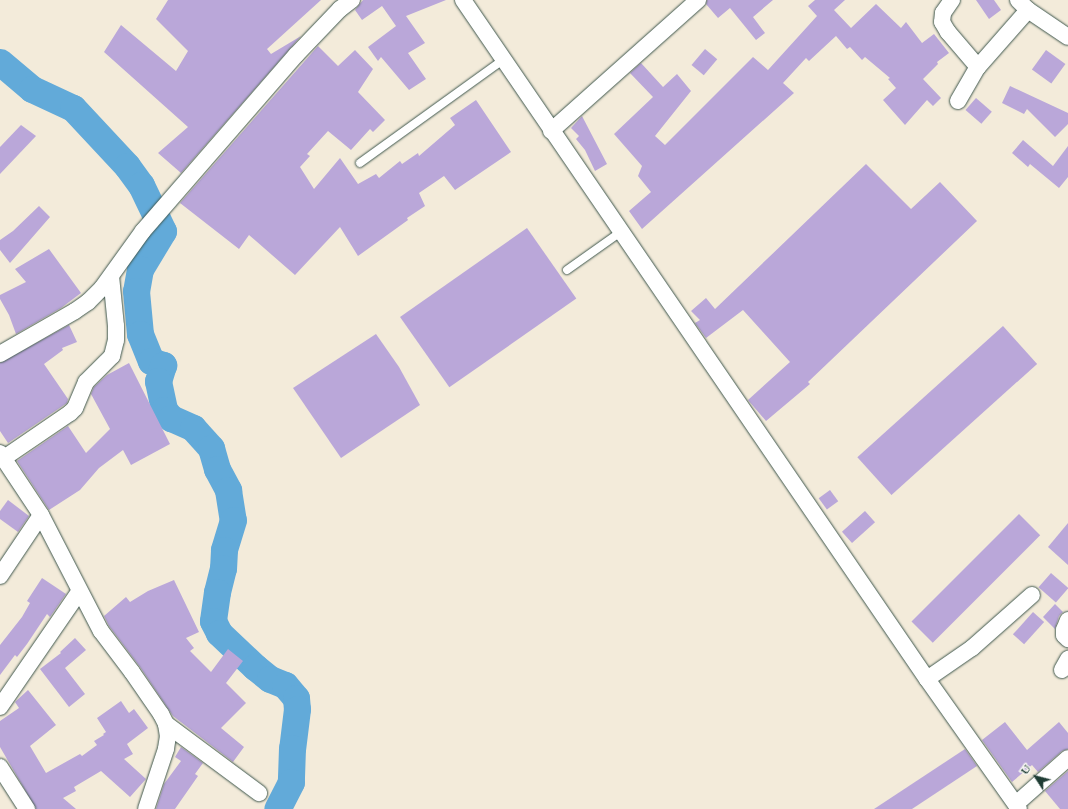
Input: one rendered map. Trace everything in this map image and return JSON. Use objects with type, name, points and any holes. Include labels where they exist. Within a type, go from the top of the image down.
[{"type":"street","points":[[0,354],[88,302],[144,231],[296,55],[340,9],[352,0]]},
{"type":"street","points":[[463,0],[551,131],[622,231],[927,678],[1017,806],[1068,758]]},
{"type":"street","points":[[551,131],[698,0]]},
{"type":"street","points":[[952,0],[943,13],[942,22],[948,32],[978,67]]},
{"type":"street","points":[[958,101],[978,67],[1023,5],[1068,37]]},
{"type":"street","points":[[110,276],[116,326],[116,340],[112,356],[86,382],[75,408],[2,455],[41,515],[69,568],[79,592],[101,631],[132,672],[161,714],[166,724],[168,736],[166,749],[146,809]]},
{"type":"street","points":[[0,576],[41,515]]},
{"type":"street","points":[[0,707],[79,592]]},
{"type":"street","points":[[927,678],[972,648],[1032,595]]},
{"type":"street","points":[[1068,620],[1064,630],[1064,635],[1068,639]]},
{"type":"street","points":[[166,724],[259,792]]},
{"type":"street","points":[[0,767],[20,806]]},
{"type":"lane","points":[[360,163],[504,60]]},
{"type":"lane","points":[[567,270],[622,231]]},
{"type":"building","points":[[168,0],[321,0],[267,49],[271,54],[301,36],[181,173],[158,153],[188,127],[104,52],[121,25],[176,71],[188,51],[156,19]]},
{"type":"building","points":[[363,0],[446,0],[406,16],[425,43],[408,53],[426,79],[409,90],[381,57],[378,61],[368,47],[396,26],[382,6],[362,20],[355,10]]},
{"type":"building","points":[[707,0],[773,0],[753,17],[765,33],[756,40],[730,8],[718,18],[706,4]]},
{"type":"building","points":[[815,0],[845,0],[834,10],[851,28],[876,4],[901,28],[906,22],[922,43],[934,34],[949,53],[937,62],[938,64],[923,79],[941,98],[933,106],[927,100],[905,125],[883,100],[896,88],[888,79],[890,78],[865,57],[862,60],[850,47],[847,49],[836,36],[809,61],[806,58],[783,83],[794,93],[642,229],[629,211],[651,192],[638,176],[642,166],[614,134],[653,97],[630,73],[641,63],[663,87],[677,74],[691,91],[655,136],[665,145],[753,57],[768,70],[817,16],[808,6]]},
{"type":"building","points":[[976,0],[994,0],[1001,10],[989,19]]},
{"type":"building","points":[[318,46],[338,66],[355,50],[373,69],[358,92],[385,120],[373,132],[370,129],[351,150],[328,131],[307,154],[310,156],[300,167],[314,189],[340,158],[358,184],[376,174],[379,178],[400,161],[402,164],[418,153],[419,156],[455,125],[450,118],[476,100],[511,152],[455,190],[444,176],[419,193],[425,206],[358,256],[340,227],[295,275],[249,235],[239,249],[180,203]]},
{"type":"building","points":[[705,49],[717,59],[704,75],[692,65]]},
{"type":"building","points":[[1046,50],[1065,64],[1051,84],[1032,69]]},
{"type":"building","points":[[1010,86],[1068,113],[1068,124],[1055,137],[1027,109],[1024,114],[1002,103]]},
{"type":"building","points":[[976,98],[992,112],[981,124],[966,110]]},
{"type":"building","points":[[582,116],[607,164],[595,171],[585,150],[576,139],[579,136],[571,128]]},
{"type":"building","points":[[21,125],[36,136],[0,174],[0,147]]},
{"type":"building","points":[[1023,140],[1053,166],[1068,146],[1068,177],[1059,188],[1030,164],[1028,167],[1012,153]]},
{"type":"building","points":[[866,164],[911,209],[940,182],[977,221],[808,382],[810,384],[766,421],[748,400],[790,362],[743,310],[706,338],[695,323],[700,320],[691,311],[706,298],[715,309]]},
{"type":"building","points":[[39,206],[50,217],[10,263],[0,250],[0,240],[13,231]]},
{"type":"building","points":[[527,228],[576,298],[449,387],[400,317]]},
{"type":"building","points":[[49,249],[81,293],[61,308],[16,334],[9,315],[0,299],[0,295],[26,282],[15,269]]},
{"type":"building","points":[[69,325],[77,342],[62,348],[63,350],[44,364],[68,399],[67,403],[8,443],[0,431],[0,363]]},
{"type":"building","points":[[1003,326],[1037,364],[891,495],[857,457]]},
{"type":"building","points":[[376,334],[399,367],[420,405],[341,458],[293,388]]},
{"type":"building","points":[[129,363],[170,444],[131,465],[123,450],[99,468],[80,490],[49,510],[17,461],[68,426],[86,453],[110,429],[91,394],[94,387],[107,375]]},
{"type":"building","points":[[830,490],[838,501],[827,510],[819,498]]},
{"type":"building","points":[[8,500],[29,516],[18,532],[0,519],[0,511]]},
{"type":"building","points":[[865,511],[875,522],[852,543],[842,532]]},
{"type":"building","points":[[1019,514],[1040,535],[933,643],[912,621]]},
{"type":"building","points":[[1068,523],[1068,565],[1048,547]]},
{"type":"building","points":[[1051,573],[1068,588],[1056,602],[1039,587]]},
{"type":"building","points":[[42,578],[66,594],[50,617],[47,614],[17,657],[15,655],[0,675],[0,645],[22,617],[30,603],[27,601]]},
{"type":"building","points":[[174,580],[199,632],[186,638],[194,648],[190,651],[211,672],[228,649],[243,661],[226,683],[246,703],[221,728],[244,747],[233,762],[173,716],[140,667],[109,626],[104,616],[126,597],[130,602],[148,591]]},
{"type":"building","points":[[1055,604],[1063,612],[1059,616],[1055,629],[1043,617]]},
{"type":"building","points":[[1033,612],[1044,622],[1024,644],[1013,634]]},
{"type":"building","points":[[75,638],[86,650],[65,668],[85,694],[69,707],[40,669],[61,653],[60,652]]},
{"type":"building","points":[[28,690],[56,725],[30,746],[46,773],[80,754],[82,756],[97,745],[94,741],[106,732],[97,718],[121,701],[129,713],[134,709],[148,728],[127,744],[133,754],[124,759],[146,779],[130,797],[101,771],[74,787],[76,791],[63,798],[76,809],[36,809],[0,747],[0,721],[19,708],[15,702]]},
{"type":"building","points":[[1005,722],[1027,750],[1059,722],[1068,733],[1068,749],[1062,751],[1038,772],[1032,765],[1012,782],[982,740]]},
{"type":"building","points":[[181,747],[203,763],[195,774],[198,776],[175,809],[156,809],[164,784],[181,761],[175,757]]},
{"type":"building","points":[[965,749],[977,766],[912,809],[874,809]]},
{"type":"building","points":[[1068,771],[1068,809],[1060,809],[1045,791]]},
{"type":"waterway","points":[[0,62],[32,89],[73,108],[127,166],[141,185],[163,231],[140,269],[136,291],[140,334],[151,361],[163,365],[158,381],[164,410],[171,418],[193,428],[211,448],[217,469],[228,490],[233,520],[224,550],[223,568],[217,592],[213,621],[219,633],[255,667],[270,679],[285,685],[296,698],[297,709],[292,748],[291,782],[277,809]]}]
